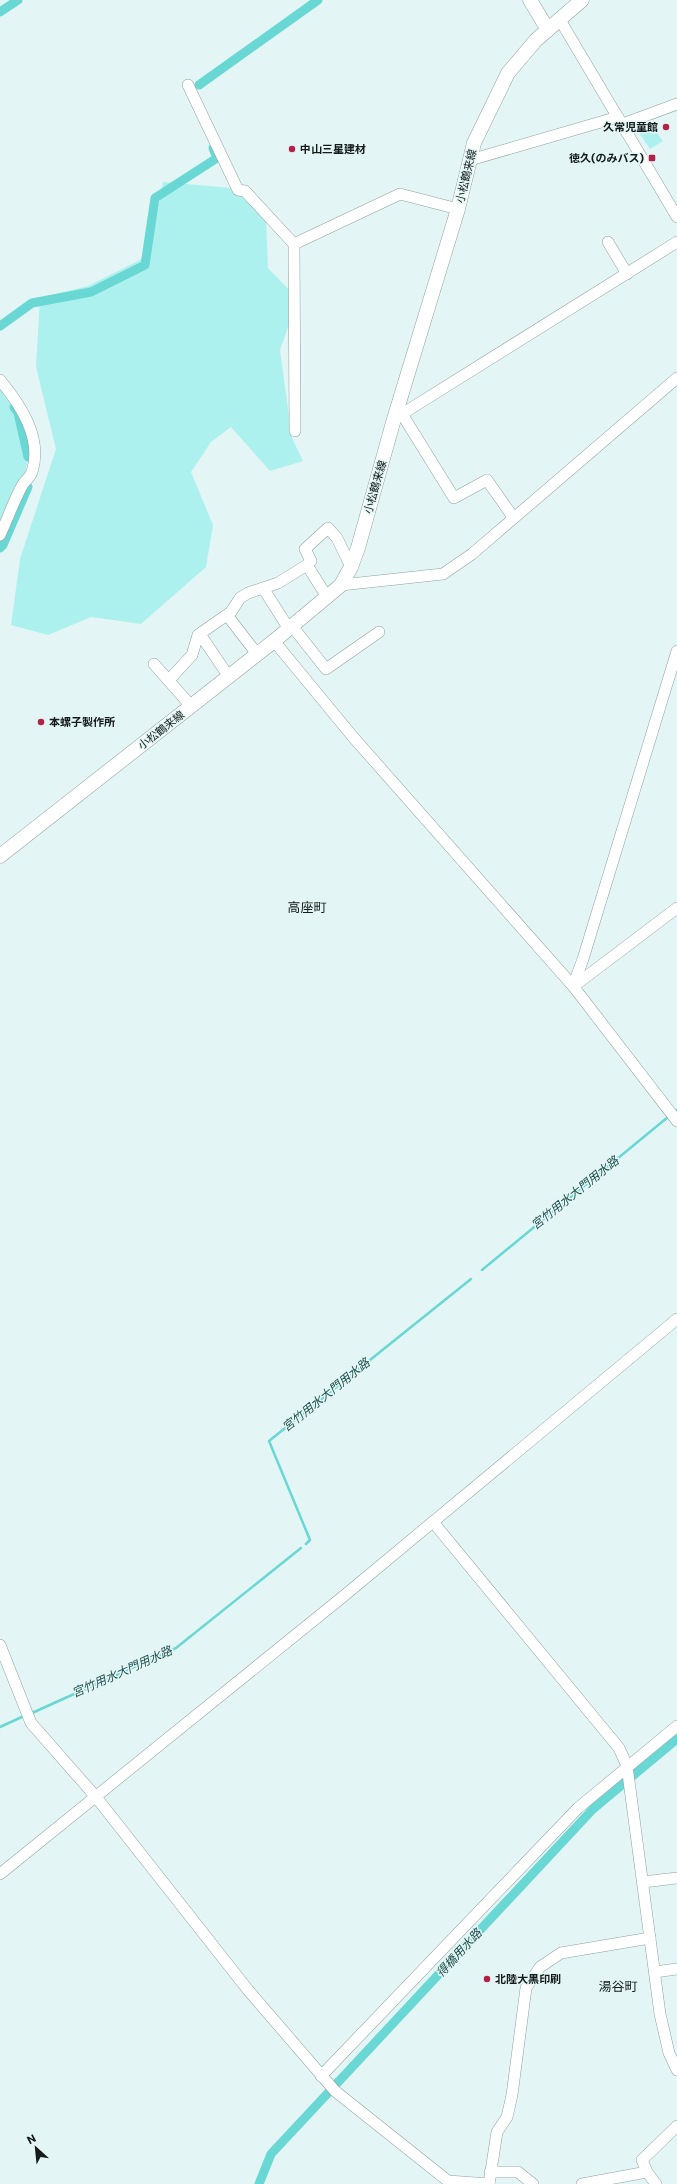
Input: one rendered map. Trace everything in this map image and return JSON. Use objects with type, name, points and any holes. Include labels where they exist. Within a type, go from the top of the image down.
[{"type":"main road","points":[[530,0],[548,30]]},
{"type":"main road","name":"小松鶴来線","points":[[2,850],[274,641],[341,585],[351,567],[398,417],[458,208],[474,143],[508,73],[536,40],[580,1]]},
{"type":"street","points":[[560,20],[677,217]]},
{"type":"street","points":[[188,85],[238,190],[245,191],[294,244],[295,431]]},
{"type":"street","points":[[470,160],[677,104]]},
{"type":"street","points":[[294,244],[400,194],[458,208]]},
{"type":"street","points":[[608,242],[627,274]]},
{"type":"street","points":[[513,517],[487,480],[454,498],[398,417],[677,242]]},
{"type":"street","points":[[341,585],[444,574],[472,554],[513,517],[677,378]]},
{"type":"street","points":[[0,380],[18,401],[24,412],[31,434],[35,457],[32,474],[24,484],[0,535]]},
{"type":"street","points":[[169,680],[192,655],[200,634],[227,615],[240,598],[248,592],[278,583],[308,565],[311,560],[305,549],[328,528],[337,538],[351,567]]},
{"type":"street","points":[[308,565],[327,597]]},
{"type":"street","points":[[263,588],[290,627],[326,669],[379,632]]},
{"type":"street","points":[[227,615],[257,654]]},
{"type":"street","points":[[200,634],[229,676]]},
{"type":"street","points":[[274,641],[349,732],[573,986],[677,1121]]},
{"type":"street","points":[[573,986],[584,959],[677,651]]},
{"type":"street","points":[[154,664],[190,706]]},
{"type":"street","points":[[573,986],[677,908]]},
{"type":"street","points":[[0,1874],[433,1522],[677,1319]]},
{"type":"street","points":[[433,1522],[619,1748],[628,1769],[660,2014],[669,2053],[677,2070]]},
{"type":"street","points":[[0,1645],[31,1723],[96,1797],[248,1990],[328,2084],[447,2183],[489,2184],[497,2132],[507,2117],[512,2095],[526,1988],[540,1967],[561,1952],[650,1938]]},
{"type":"street","points":[[328,2084],[578,1808],[628,1769],[677,1726]]},
{"type":"street","points":[[643,1882],[677,1878]]},
{"type":"street","points":[[654,1972],[677,1969]]},
{"type":"street","points":[[656,2184],[647,2172],[642,2160],[677,2126]]},
{"type":"street","points":[[490,2172],[518,2172],[533,2184]]},
{"type":"street","points":[[582,2184],[647,2172]]},
{"type":"shaded area","points":[[651,125],[663,141],[650,149],[639,133]]},
{"type":"shaded area","points":[[163,182],[232,188],[266,219],[268,268],[298,299],[280,350],[292,438],[303,461],[270,471],[231,427],[211,442],[191,472],[213,525],[206,567],[141,624],[91,617],[48,635],[11,625],[20,559],[56,449],[36,367],[40,298],[88,286],[150,255]]},
{"type":"shaded area","points":[[0,388],[22,422],[27,436],[28,450],[27,465],[23,478],[0,532]]},
{"type":"waterway","points":[[0,12],[18,0]]},
{"type":"waterway","points":[[199,85],[318,0]]},
{"type":"waterway","points":[[0,326],[32,303],[91,292],[145,265],[155,198],[217,158],[213,148]]},
{"type":"waterway","points":[[14,407],[18,413],[28,457]]},
{"type":"waterway","points":[[0,548],[3,545],[28,487]]},
{"type":"waterway","name":"宮竹用水大門用水路","points":[[482,1270],[668,1117]]},
{"type":"waterway","name":"宮竹用水大門用水路","points":[[306,1544],[310,1540],[269,1441],[471,1279]]},
{"type":"waterway","name":"宮竹用水大門用水路","points":[[32,1713],[176,1648],[301,1548]]},
{"type":"waterway","name":"宮竹用水大門用水路","points":[[0,1727],[24,1716]]},
{"type":"waterway","name":"得橋用水路","points":[[259,2184],[271,2154],[593,1809],[677,1739]]},
{"type":"place","name":"久常児童館","points":[[666,127]]},
{"type":"place","name":"中山三星建材","points":[[292,149]]},
{"type":"place","name":"徳久(のみバス)","points":[[652,158]]},
{"type":"place","name":"本螺子製作所","points":[[41,722]]},
{"type":"place","name":"北陸大黒印刷","points":[[487,1979]]},
{"type":"district","name":"高座町","points":[[307,907]]},
{"type":"district","name":"湯谷町","points":[[618,1986]]}]
